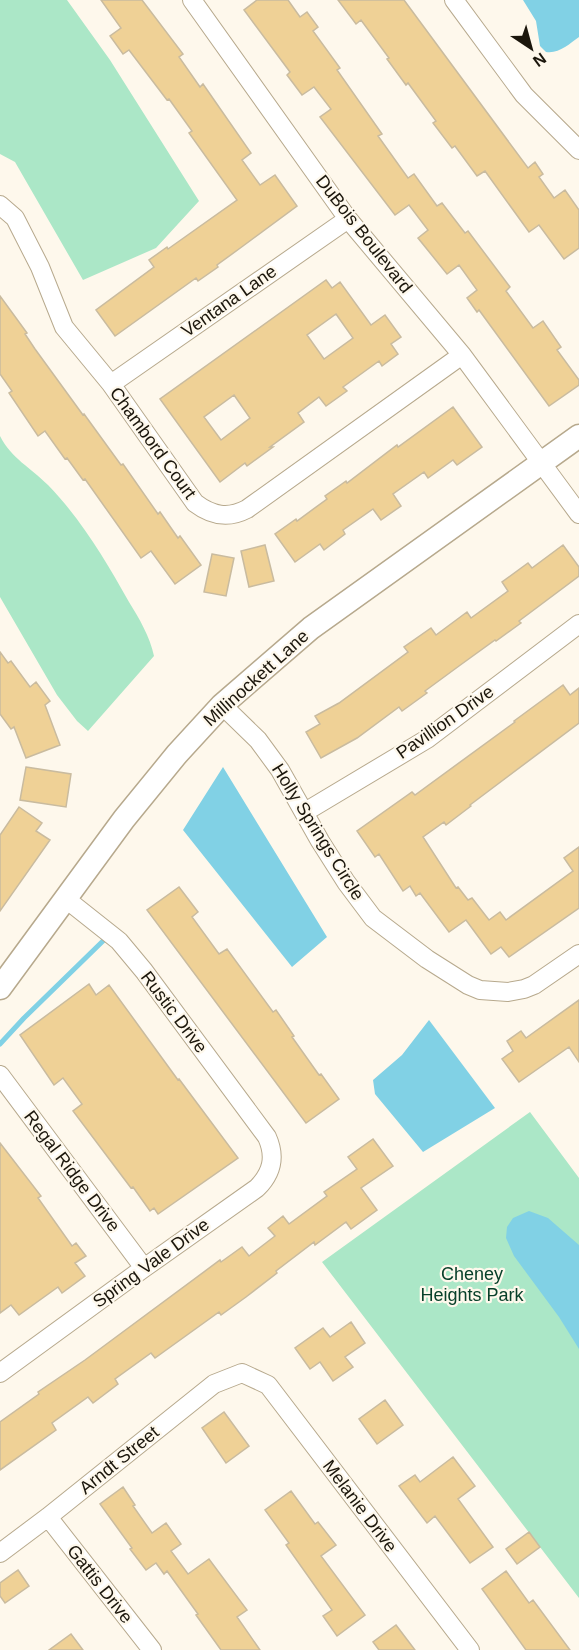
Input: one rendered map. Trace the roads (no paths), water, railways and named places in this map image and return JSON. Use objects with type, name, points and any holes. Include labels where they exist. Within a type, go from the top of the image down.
[{"type":"street","name":"DuBois Boulevard","points":[[192,0],[348,219],[462,355],[541,464]]},
{"type":"street","points":[[454,0],[524,95],[579,150]]},
{"type":"street","name":"Chambord Court","points":[[0,205],[15,218],[40,267],[64,327],[111,384],[195,503],[210,513],[228,515],[247,509],[462,355]]},
{"type":"street","name":"Ventana Lane","points":[[111,384],[348,219]]},
{"type":"street","name":"Millinockett Lane","points":[[0,988],[124,819],[177,754],[222,705],[311,628],[579,436]]},
{"type":"street","points":[[541,464],[579,514]]},
{"type":"street","name":"Pavillion Drive","points":[[305,812],[427,739],[579,624]]},
{"type":"street","name":"Holly Springs Circle","points":[[222,705],[258,740],[280,770],[320,841],[346,882],[373,918],[427,959],[468,985],[480,990],[495,992],[524,989],[534,985],[579,954]]},
{"type":"street","name":"Rustic Drive","points":[[66,899],[119,941],[144,971],[267,1137]]},
{"type":"street","name":"Regal Ridge Drive","points":[[0,1076],[144,1268]]},
{"type":"street","name":"Spring Vale Drive","points":[[0,1373],[257,1188],[264,1181],[272,1165],[273,1155],[267,1137]]},
{"type":"street","name":"Arndt Street","points":[[0,1553],[214,1384],[242,1373]]},
{"type":"street","name":"Melanie Drive","points":[[242,1373],[268,1385],[470,1650]]},
{"type":"street","name":"Gattis Drive","points":[[48,1517],[152,1650]]},
{"type":"water","points":[[523,0],[579,0],[579,37],[560,50],[546,52],[540,46],[536,21]]},
{"type":"water","points":[[223,767],[327,937],[292,967],[183,830]]},
{"type":"water","points":[[429,1020],[495,1108],[423,1152],[375,1094],[373,1080],[402,1055]]},
{"type":"water","points":[[529,1211],[548,1218],[579,1245],[579,1349],[559,1317],[514,1256],[506,1238],[507,1227],[513,1218]]},
{"type":"waterway","points":[[0,1044],[104,940]]},
{"type":"park label","name":"Cheney Heights Park","points":[[472,1284]]}]
